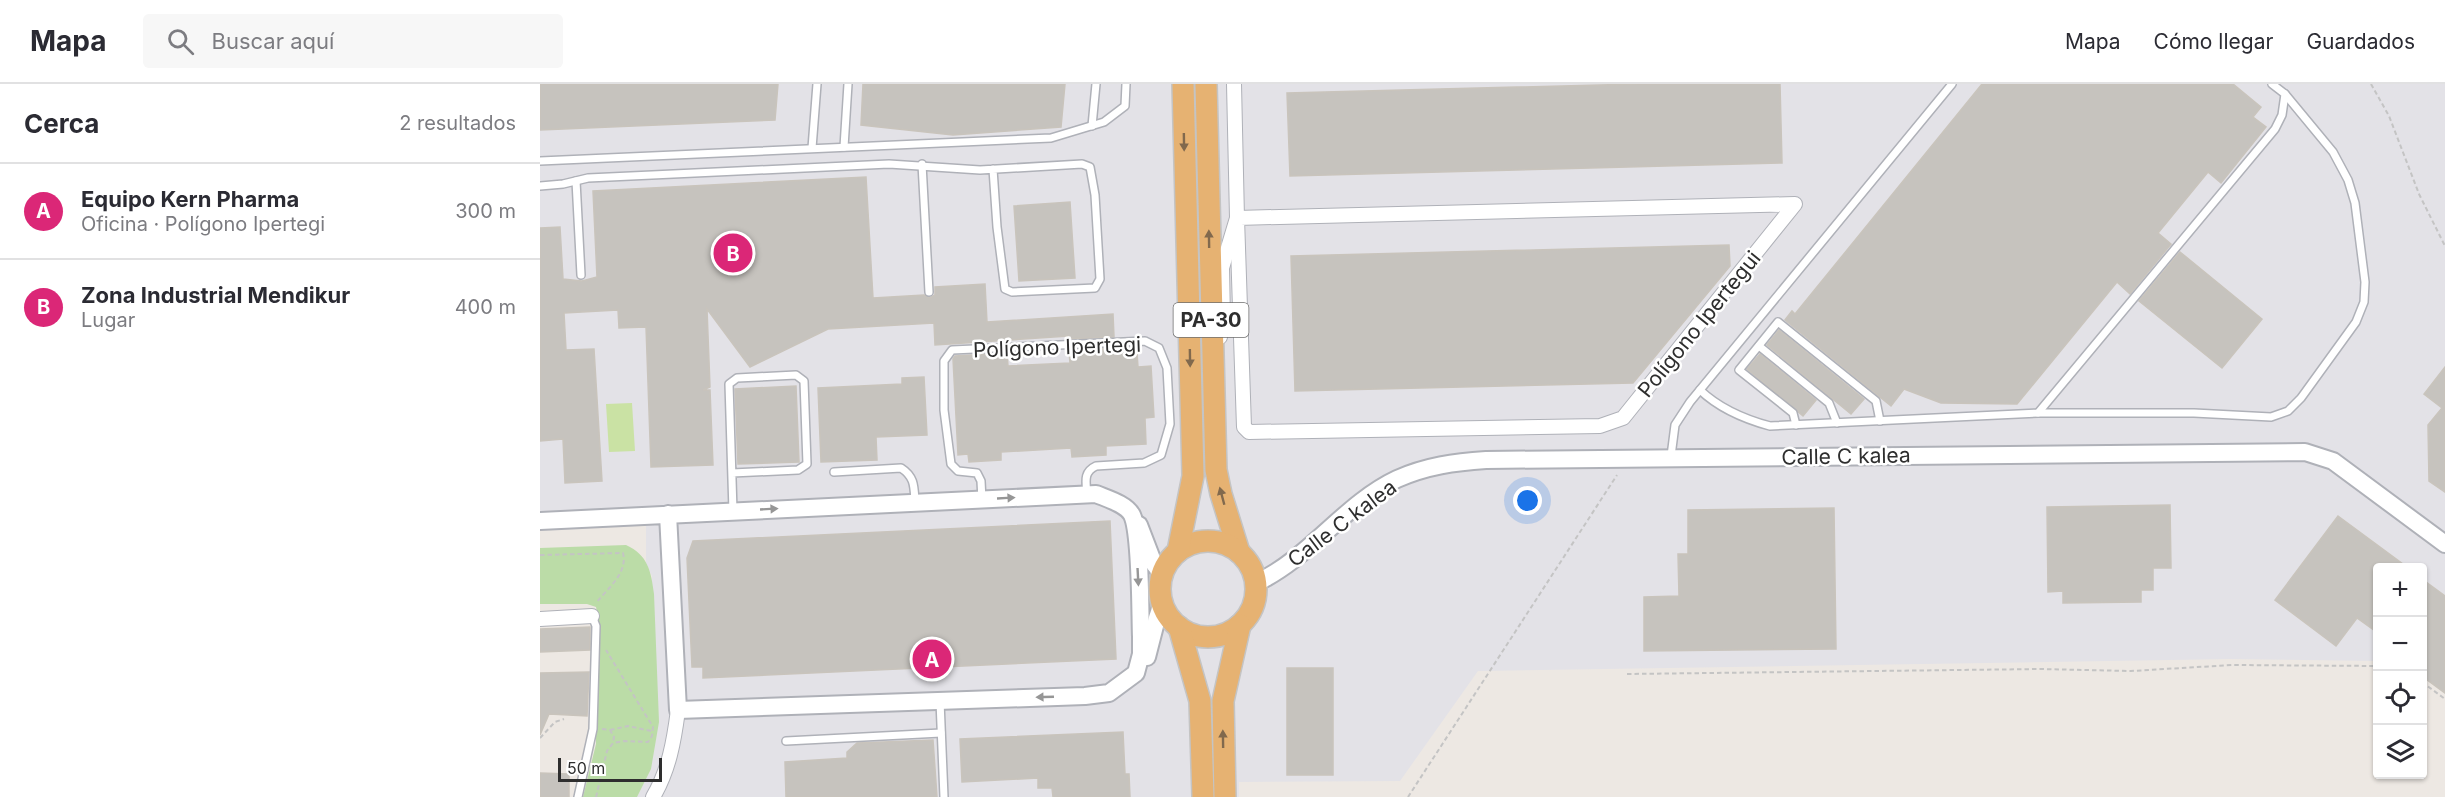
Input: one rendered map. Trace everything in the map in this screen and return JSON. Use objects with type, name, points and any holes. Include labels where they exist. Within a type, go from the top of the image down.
[{"type":"highway","name":"PA-30","points":[[1162,574],[1168,562],[1178,551],[1193,476],[1183,84]]},
{"type":"highway","name":"PA-30","points":[[1206,84],[1216,471],[1239,552],[1253,571],[1256,583]]},
{"type":"highway","points":[[1178,551],[1192,543],[1209,540],[1225,544],[1239,552]]},
{"type":"highway","points":[[1162,574],[1160,589],[1162,603],[1169,617],[1179,627],[1194,635],[1210,637],[1226,634],[1240,625],[1250,613],[1256,598],[1256,583]]},
{"type":"highway","points":[[1225,797],[1223,701],[1240,625]]},
{"type":"highway","points":[[1179,627],[1200,701],[1203,797]]},
{"type":"street","points":[[1213,378],[1223,320],[1222,268],[1237,218],[1234,84]]},
{"type":"street","name":"Polígono Ipertegui","points":[[1795,204],[1623,418],[1600,426],[1249,432],[1244,427],[1237,218],[1688,207],[1795,204]]},
{"type":"street","name":"Calle C kalea","points":[[1256,583],[1275,574],[1365,500],[1395,480],[1452,462],[1486,460],[2305,452],[2333,461],[2445,544]]},
{"type":"street","points":[[540,521],[1096,494],[1116,502],[1132,514],[1162,574]]},
{"type":"street","points":[[653,797],[666,772],[678,710],[668,514]]},
{"type":"street","points":[[1132,514],[1136,534],[1141,637],[1141,654],[1136,674]]},
{"type":"street","points":[[678,710],[1109,693],[1136,674],[1148,655],[1156,618],[1162,603]]},
{"type":"street","points":[[540,619],[593,610]]},
{"type":"lane","points":[[812,148],[817,84]]},
{"type":"lane","points":[[844,147],[848,84]]},
{"type":"lane","points":[[1092,126],[1096,84]]},
{"type":"lane","points":[[542,161],[1051,138],[1104,122],[1125,105],[1126,84]]},
{"type":"lane","points":[[1671,459],[1675,425],[1700,390],[1952,84]]},
{"type":"lane","points":[[1700,390],[1726,410],[1748,420],[1770,426],[2038,413],[2194,413],[2271,417],[2288,411],[2301,398],[2356,322],[2364,302],[2365,282],[2355,202],[2348,180],[2333,152],[2285,94],[2272,84]]},
{"type":"lane","points":[[2038,413],[2275,129],[2282,115],[2285,94]]},
{"type":"lane","points":[[540,186],[576,182],[588,178],[889,164],[993,169],[1082,164],[1090,167],[1095,195],[1100,279],[1095,288],[1012,292],[1005,289],[993,169]]},
{"type":"lane","points":[[922,164],[929,292]]},
{"type":"lane","points":[[576,182],[581,275]]},
{"type":"lane","points":[[1796,425],[1793,413],[1739,370],[1779,322],[1876,401],[1880,421]]},
{"type":"lane","name":"Polígono Ipertegi","points":[[982,500],[981,481],[977,473],[958,471],[951,464],[944,410],[944,370],[945,361],[952,350],[1145,341],[1159,348],[1167,368],[1170,424],[1161,455],[1144,463],[1096,466],[1089,469],[1086,476],[1087,495]]},
{"type":"lane","points":[[1759,346],[1829,403],[1837,423]]},
{"type":"lane","points":[[732,473],[798,470],[807,464],[804,381],[796,375],[737,378],[729,384],[733,511]]},
{"type":"lane","points":[[834,472],[901,468],[914,482],[915,502]]},
{"type":"lane","points":[[578,797],[593,729],[596,626],[593,610]]},
{"type":"lane","points":[[940,701],[944,797]]},
{"type":"lane","points":[[786,741],[941,733]]},
{"type":"path","points":[[2370,84],[2389,116],[2419,194],[2445,246]]},
{"type":"path","points":[[1408,797],[1617,477],[1620,460]]},
{"type":"path","points":[[540,555],[623,553],[625,560],[623,570],[593,610]]},
{"type":"path","points":[[603,646],[652,727],[648,742],[613,743]]},
{"type":"path","points":[[1627,674],[2041,669],[2131,671],[2232,665],[2373,666]]},
{"type":"path","points":[[2427,686],[2445,699]]},
{"type":"path","points":[[540,738],[555,722],[564,718]]},
{"type":"path","points":[[593,729],[610,730],[628,726],[652,731]]},
{"type":"path","points":[[596,797],[607,751],[613,743],[614,737],[610,730]]},
{"type":"shaded area","points":[[540,84],[2445,84],[2445,693],[2427,679],[2427,563],[2373,563],[2373,661],[2230,659],[1478,671],[1400,781],[1239,782],[1239,797],[637,797],[651,769],[652,576],[646,564],[646,516],[540,519]]},
{"type":"green space","points":[[632,403],[635,451],[609,452],[606,404]]},
{"type":"green space","points":[[626,545],[644,559],[654,594],[659,722],[651,769],[637,797],[583,797],[596,744],[596,655],[600,627],[596,607],[587,604],[540,604],[540,548]]},
{"type":"building","points":[[540,84],[778,84],[775,120],[540,130]]},
{"type":"building","points":[[863,84],[1065,84],[1061,127],[953,135],[861,125]]},
{"type":"building","points":[[1638,84],[1780,84],[1782,163],[1290,176],[1287,93]]},
{"type":"building","points":[[1982,84],[2233,84],[2261,107],[2253,117],[2266,127],[2221,183],[2208,172],[2158,233],[2171,244],[2130,294],[2117,282],[2017,404],[1941,403],[1904,389],[1891,406],[1785,320],[1792,311],[1795,314]]},
{"type":"building","points":[[866,177],[873,298],[924,295],[930,298],[935,295],[935,287],[985,284],[987,322],[1113,314],[1114,337],[1069,339],[1069,336],[935,345],[934,323],[828,329],[750,367],[707,309],[710,387],[703,390],[710,390],[713,465],[651,467],[646,327],[619,328],[618,310],[564,313],[566,350],[594,349],[602,481],[565,483],[563,439],[540,441],[540,228],[560,227],[563,279],[582,281],[597,277],[593,191]]},
{"type":"building","points":[[1070,202],[1075,278],[1019,281],[1014,206]]},
{"type":"building","points":[[1729,245],[1730,266],[1633,383],[1295,391],[1291,256]]},
{"type":"building","points":[[2180,252],[2262,319],[2222,368],[2139,301]]},
{"type":"building","points":[[1779,330],[1864,399],[1851,414],[1767,345]]},
{"type":"building","points":[[1130,348],[1137,353],[1138,367],[1151,366],[1154,417],[1145,418],[1146,444],[1106,446],[1106,455],[1072,457],[1071,448],[1001,452],[1001,460],[969,462],[968,454],[958,455],[953,359],[955,356],[1007,353],[1008,366],[1070,363],[1069,350]]},
{"type":"building","points":[[1760,354],[1816,400],[1803,416],[1747,369]]},
{"type":"building","points":[[2445,367],[2445,492],[2429,481],[2428,425],[2442,408],[2424,394]]},
{"type":"building","points":[[924,377],[927,435],[876,437],[877,460],[821,462],[818,388],[902,384],[902,378]]},
{"type":"building","points":[[796,386],[799,462],[738,464],[735,389]]},
{"type":"building","points":[[2170,505],[2171,568],[2153,568],[2153,590],[2141,590],[2141,602],[2063,603],[2063,591],[2048,592],[2047,507]]},
{"type":"building","points":[[1834,508],[1836,649],[1644,651],[1644,597],[1679,596],[1678,554],[1688,554],[1688,510]]},
{"type":"building","points":[[2338,516],[2402,563],[2373,563],[2373,629],[2357,618],[2336,646],[2275,600]]},
{"type":"building","points":[[1110,521],[1116,659],[703,678],[703,667],[692,667],[687,558],[693,541]]},
{"type":"building","points":[[2427,583],[2445,596],[2445,693],[2427,680]]},
{"type":"building","points":[[590,627],[590,650],[540,652],[540,629]]},
{"type":"building","points":[[1287,668],[1333,668],[1333,775],[1287,775]]},
{"type":"building","points":[[589,672],[587,716],[549,714],[540,735],[540,673]]},
{"type":"building","points":[[1123,732],[1125,774],[1129,774],[1130,797],[1053,797],[1052,788],[1038,788],[1038,778],[962,782],[960,739]]},
{"type":"building","points":[[933,740],[937,797],[786,797],[785,762],[847,758],[847,752],[857,743]]},
{"type":"building","points":[[540,773],[569,774],[569,797],[540,797]]},
{"type":"place","name":"Zona Industrial Mendikur","points":[[733,253]]},
{"type":"place","name":"Equipo Kern Pharma","points":[[932,659]]}]
